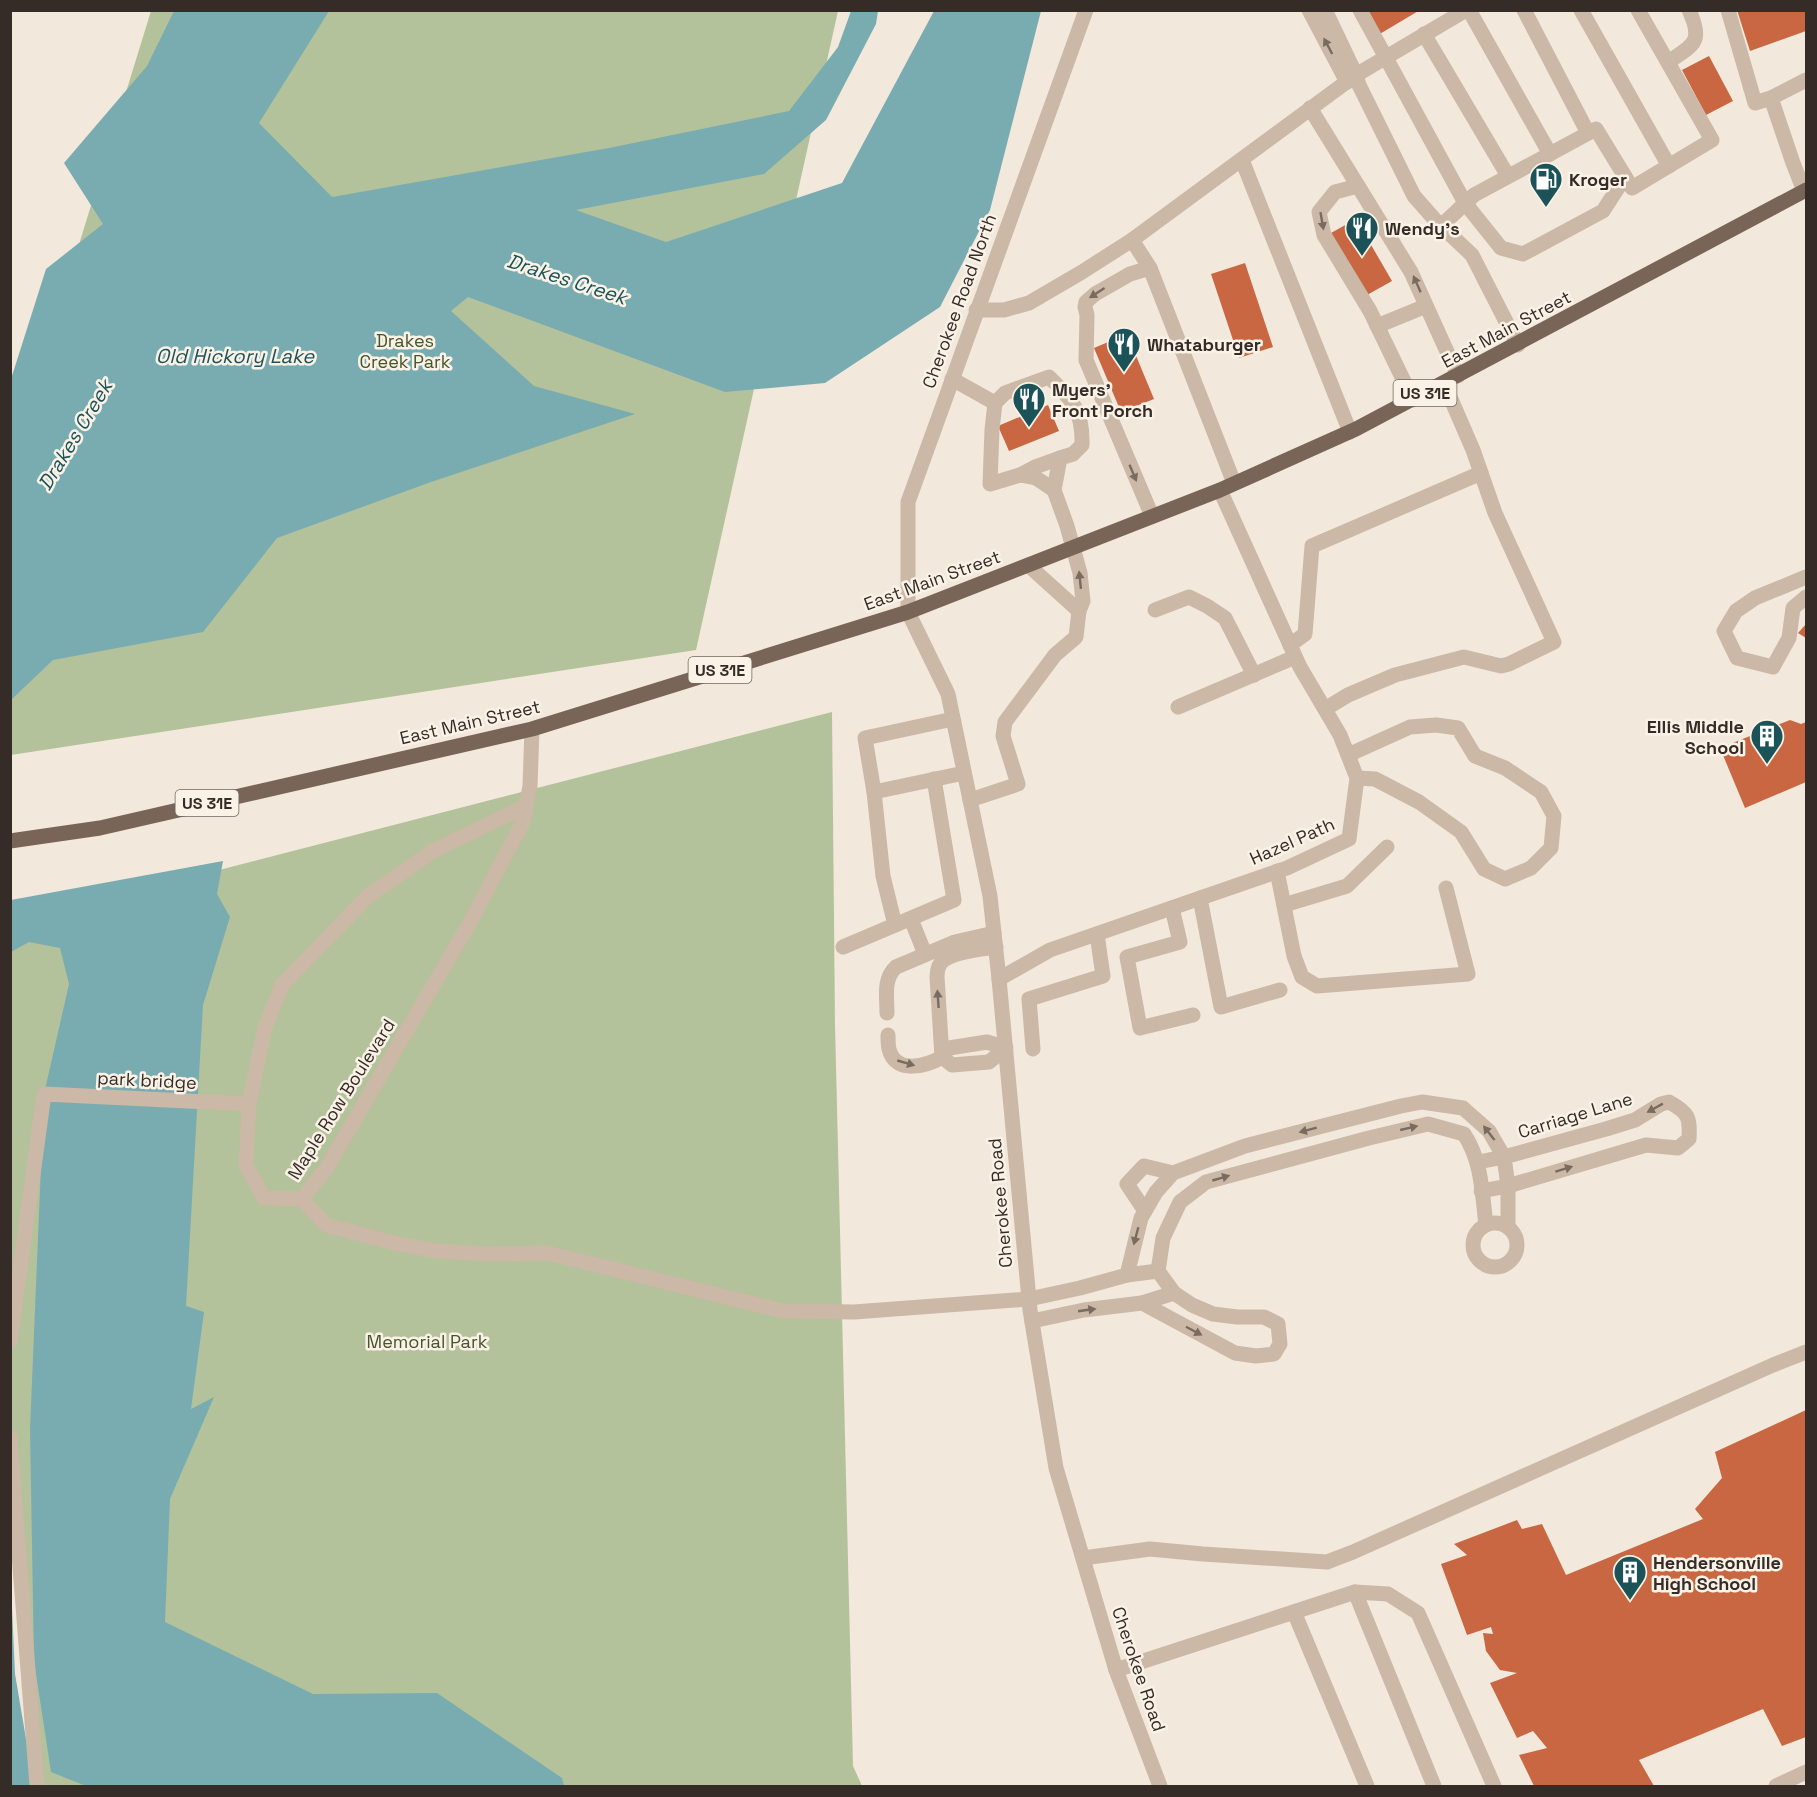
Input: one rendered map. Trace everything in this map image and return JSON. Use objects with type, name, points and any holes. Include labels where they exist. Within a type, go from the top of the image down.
[{"type":"main road","name":"East Main Street","points":[[10,841],[100,828],[532,729],[908,612],[1220,490],[1350,432],[1805,191]]},
{"type":"street","name":"Cherokee Road North","points":[[908,612],[908,502],[1086,10]]},
{"type":"street","points":[[1309,10],[1359,86],[1414,196],[1472,255],[1518,345]]},
{"type":"street","points":[[1325,10],[1352,78]]},
{"type":"street","points":[[1360,10],[1465,203],[1501,248],[1523,254],[1603,211],[1625,177]]},
{"type":"street","points":[[976,310],[1004,310],[1029,303],[1132,240],[1352,78],[1467,10],[1550,154]]},
{"type":"street","points":[[1524,10],[1588,133]]},
{"type":"street","points":[[1581,10],[1669,166]]},
{"type":"street","points":[[1441,226],[1474,195],[1596,129],[1632,188],[1712,140],[1638,10]]},
{"type":"street","points":[[1668,62],[1693,45],[1696,39],[1696,30],[1689,10]]},
{"type":"street","points":[[1728,10],[1755,104],[1806,80]]},
{"type":"street","points":[[1424,34],[1508,176]]},
{"type":"street","points":[[1771,98],[1792,164],[1805,191]]},
{"type":"street","points":[[1310,108],[1411,272],[1426,306],[1495,513],[1554,642],[1501,666],[1464,657],[1395,675],[1348,695],[1325,708]]},
{"type":"street","points":[[1242,160],[1350,432]]},
{"type":"street","points":[[1358,186],[1335,192],[1319,212],[1324,235],[1370,311],[1413,400]]},
{"type":"street","points":[[1132,240],[1150,268],[1234,483]]},
{"type":"street","points":[[1150,268],[1130,274],[1095,294],[1086,302],[1085,307],[1087,315],[1086,360],[1152,516]]},
{"type":"street","points":[[1377,326],[1426,306]]},
{"type":"street","points":[[1049,377],[1078,410],[1082,445],[1072,454],[1035,467],[1020,475],[990,484],[995,403],[1005,393],[1049,377]]},
{"type":"street","points":[[952,379],[995,403]]},
{"type":"street","points":[[970,800],[1018,784],[1003,735],[1005,722],[1055,655],[1076,638],[1079,611],[1083,601],[1074,547],[1054,490],[1060,458]]},
{"type":"street","points":[[1178,707],[1254,675],[1292,651],[1305,634],[1312,546],[1481,473]]},
{"type":"street","points":[[1020,475],[1036,478],[1054,490]]},
{"type":"street","name":"Hazel Path","points":[[999,979],[1050,950],[1277,871],[1349,839],[1357,778],[1340,735],[1292,651],[1220,490]]},
{"type":"street","points":[[1028,565],[1079,611]]},
{"type":"street","points":[[1806,576],[1755,598],[1736,611],[1724,631],[1737,658],[1773,667],[1789,638],[1793,608],[1806,597]]},
{"type":"street","points":[[1155,610],[1189,597],[1207,606],[1225,618],[1254,675]]},
{"type":"street","name":"Cherokee Road","points":[[908,612],[948,694],[990,896],[1029,1299],[1056,1468],[1116,1670],[1160,1786]]},
{"type":"street","points":[[895,925],[884,876],[865,738],[953,719]]},
{"type":"street","points":[[1348,755],[1410,727],[1436,725],[1458,728],[1475,756],[1505,768],[1541,792],[1554,816],[1551,848],[1531,868],[1505,879],[1484,869],[1461,832],[1419,802],[1375,779],[1357,778]]},
{"type":"street","name":"Maple Row Boulevard","points":[[526,806],[433,851],[368,896],[282,985],[265,1027],[249,1104],[246,1166],[264,1198],[302,1199],[326,1169],[473,917],[523,822],[530,786],[532,729]]},
{"type":"street","points":[[874,792],[964,773]]},
{"type":"street","points":[[843,947],[954,900],[934,779]]},
{"type":"street","points":[[1284,905],[1347,886],[1387,847]]},
{"type":"street","points":[[1277,871],[1294,956],[1302,976],[1317,986],[1468,974],[1446,888]]},
{"type":"street","points":[[1200,898],[1221,1007],[1280,990]]},
{"type":"street","points":[[1172,908],[1180,942],[1127,957],[1140,1028],[1193,1015]]},
{"type":"street","points":[[911,919],[926,954]]},
{"type":"street","points":[[1033,1049],[1029,999],[1103,976],[1097,934]]},
{"type":"street","points":[[887,1012],[886,985],[891,972],[896,967],[955,942],[995,940]]},
{"type":"street","points":[[942,1057],[937,977],[940,965],[954,955],[995,940]]},
{"type":"street","points":[[888,1035],[889,1050],[901,1065],[919,1066],[933,1063],[949,1048],[987,1042],[1006,1048]]},
{"type":"street","name":"park bridge","points":[[10,1342],[44,1094],[249,1104]]},
{"type":"street","name":"Carriage Lane","points":[[1176,1172],[1258,1143],[1422,1102],[1463,1108],[1490,1131],[1504,1157],[1508,1186],[1508,1227],[1516,1239],[1515,1254],[1505,1265],[1490,1267],[1477,1260],[1472,1247],[1476,1234],[1486,1225]]},
{"type":"street","name":"Carriage Lane","points":[[1478,1162],[1504,1157],[1635,1120],[1661,1104],[1669,1102],[1684,1110],[1690,1121],[1689,1139],[1678,1148],[1646,1145],[1508,1186],[1481,1191]]},
{"type":"street","points":[[1361,1116],[1369,1138]]},
{"type":"street","points":[[1142,1303],[1235,1353],[1256,1356],[1274,1354],[1280,1344],[1278,1324],[1264,1317],[1213,1314],[1192,1305],[1174,1293],[1158,1271],[1162,1238],[1180,1202],[1206,1182],[1428,1124],[1464,1134],[1478,1162],[1486,1225],[1500,1224],[1508,1227]]},
{"type":"street","points":[[1258,1143],[1266,1165]]},
{"type":"street","points":[[1145,1211],[1127,1184],[1144,1166],[1176,1172],[1196,1190]]},
{"type":"street","points":[[1127,1275],[1141,1218],[1156,1192],[1176,1172]]},
{"type":"street","points":[[302,1199],[326,1225],[394,1242],[446,1252],[547,1253],[783,1311],[854,1312],[1029,1299],[1127,1275],[1158,1271]]},
{"type":"street","points":[[1032,1321],[1084,1310],[1142,1303],[1174,1293]]},
{"type":"street","points":[[1083,1558],[1150,1549],[1327,1562],[1773,1365],[1806,1353]]},
{"type":"street","points":[[10,1438],[36,1786]]},
{"type":"street","points":[[1116,1670],[1355,1592],[1388,1594],[1418,1613],[1494,1786]]},
{"type":"street","points":[[1355,1592],[1434,1786]]},
{"type":"street","points":[[1294,1612],[1367,1786]]},
{"type":"street","points":[[1776,1786],[1806,1772]]},
{"type":"green space","name":"Drakes Creek Park","points":[[151,11],[838,11],[696,650],[11,755],[11,465]]},
{"type":"green space","name":"Memorial Park","points":[[832,712],[835,1025],[853,1766],[862,1786],[35,1786],[10,1495],[10,924]]},
{"type":"water","name":"Old Hickory Lake","points":[[174,11],[329,11],[259,123],[332,197],[609,148],[789,111],[838,47],[851,11],[878,11],[876,24],[826,120],[764,174],[576,210],[666,242],[842,183],[934,11],[1041,11],[990,210],[940,307],[825,383],[725,392],[468,297],[451,311],[534,386],[635,414],[431,482],[277,538],[203,632],[53,660],[11,700],[11,379],[46,269],[103,224],[64,163],[147,66]]},
{"type":"water","points":[[223,861],[217,894],[230,917],[203,1005],[186,1306],[204,1312],[191,1409],[214,1397],[170,1499],[165,1622],[313,1694],[437,1693],[562,1778],[564,1786],[86,1786],[51,1772],[34,1661],[30,1429],[44,1094],[69,984],[60,948],[29,942],[11,952],[11,900]]},
{"type":"water","points":[[10,1563],[15,1674],[34,1786],[11,1786]]},
{"type":"building","points":[[1363,10],[1420,10],[1378,35]]},
{"type":"building","points":[[1737,10],[1806,10],[1806,31],[1750,51]]},
{"type":"building","points":[[1709,56],[1733,101],[1706,115],[1682,70]]},
{"type":"building","name":"Wendy's","points":[[1356,219],[1392,281],[1367,295],[1331,233]]},
{"type":"building","points":[[1245,263],[1273,347],[1239,358],[1211,274]]},
{"type":"building","name":"Whataburger","points":[[1127,334],[1154,399],[1121,412],[1094,348]]},
{"type":"building","name":"Myers' Front Porch","points":[[1048,405],[1059,431],[1009,451],[998,426]]},
{"type":"building","points":[[1806,624],[1806,638],[1798,633]]},
{"type":"building","name":"Ellis Middle School","points":[[1790,720],[1801,724],[1806,722],[1806,782],[1745,808],[1720,748]]},
{"type":"building","name":"Hendersonville High School","points":[[1806,1410],[1806,1737],[1782,1746],[1763,1709],[1639,1760],[1654,1786],[1534,1786],[1519,1755],[1547,1748],[1533,1731],[1517,1738],[1490,1683],[1517,1673],[1500,1670],[1486,1651],[1483,1633],[1493,1634],[1491,1627],[1467,1635],[1441,1564],[1467,1555],[1454,1544],[1517,1520],[1522,1529],[1542,1524],[1566,1575],[1703,1519],[1695,1509],[1722,1478],[1715,1452]]},
{"type":"place","name":"Kroger","points":[[1546,208]]},
{"type":"place","name":"Wendy's","points":[[1362,257]]},
{"type":"place","name":"Whataburger","points":[[1124,373]]},
{"type":"place","name":"Myers' Front Porch","points":[[1029,428]]},
{"type":"place","name":"Ellis Middle School","points":[[1767,765]]},
{"type":"place","name":"Hendersonville High School","points":[[1630,1601]]},
{"type":"water label","name":"Drakes Creek","points":[[567,279]]},
{"type":"water label","name":"Drakes Creek","points":[[75,435]]}]
